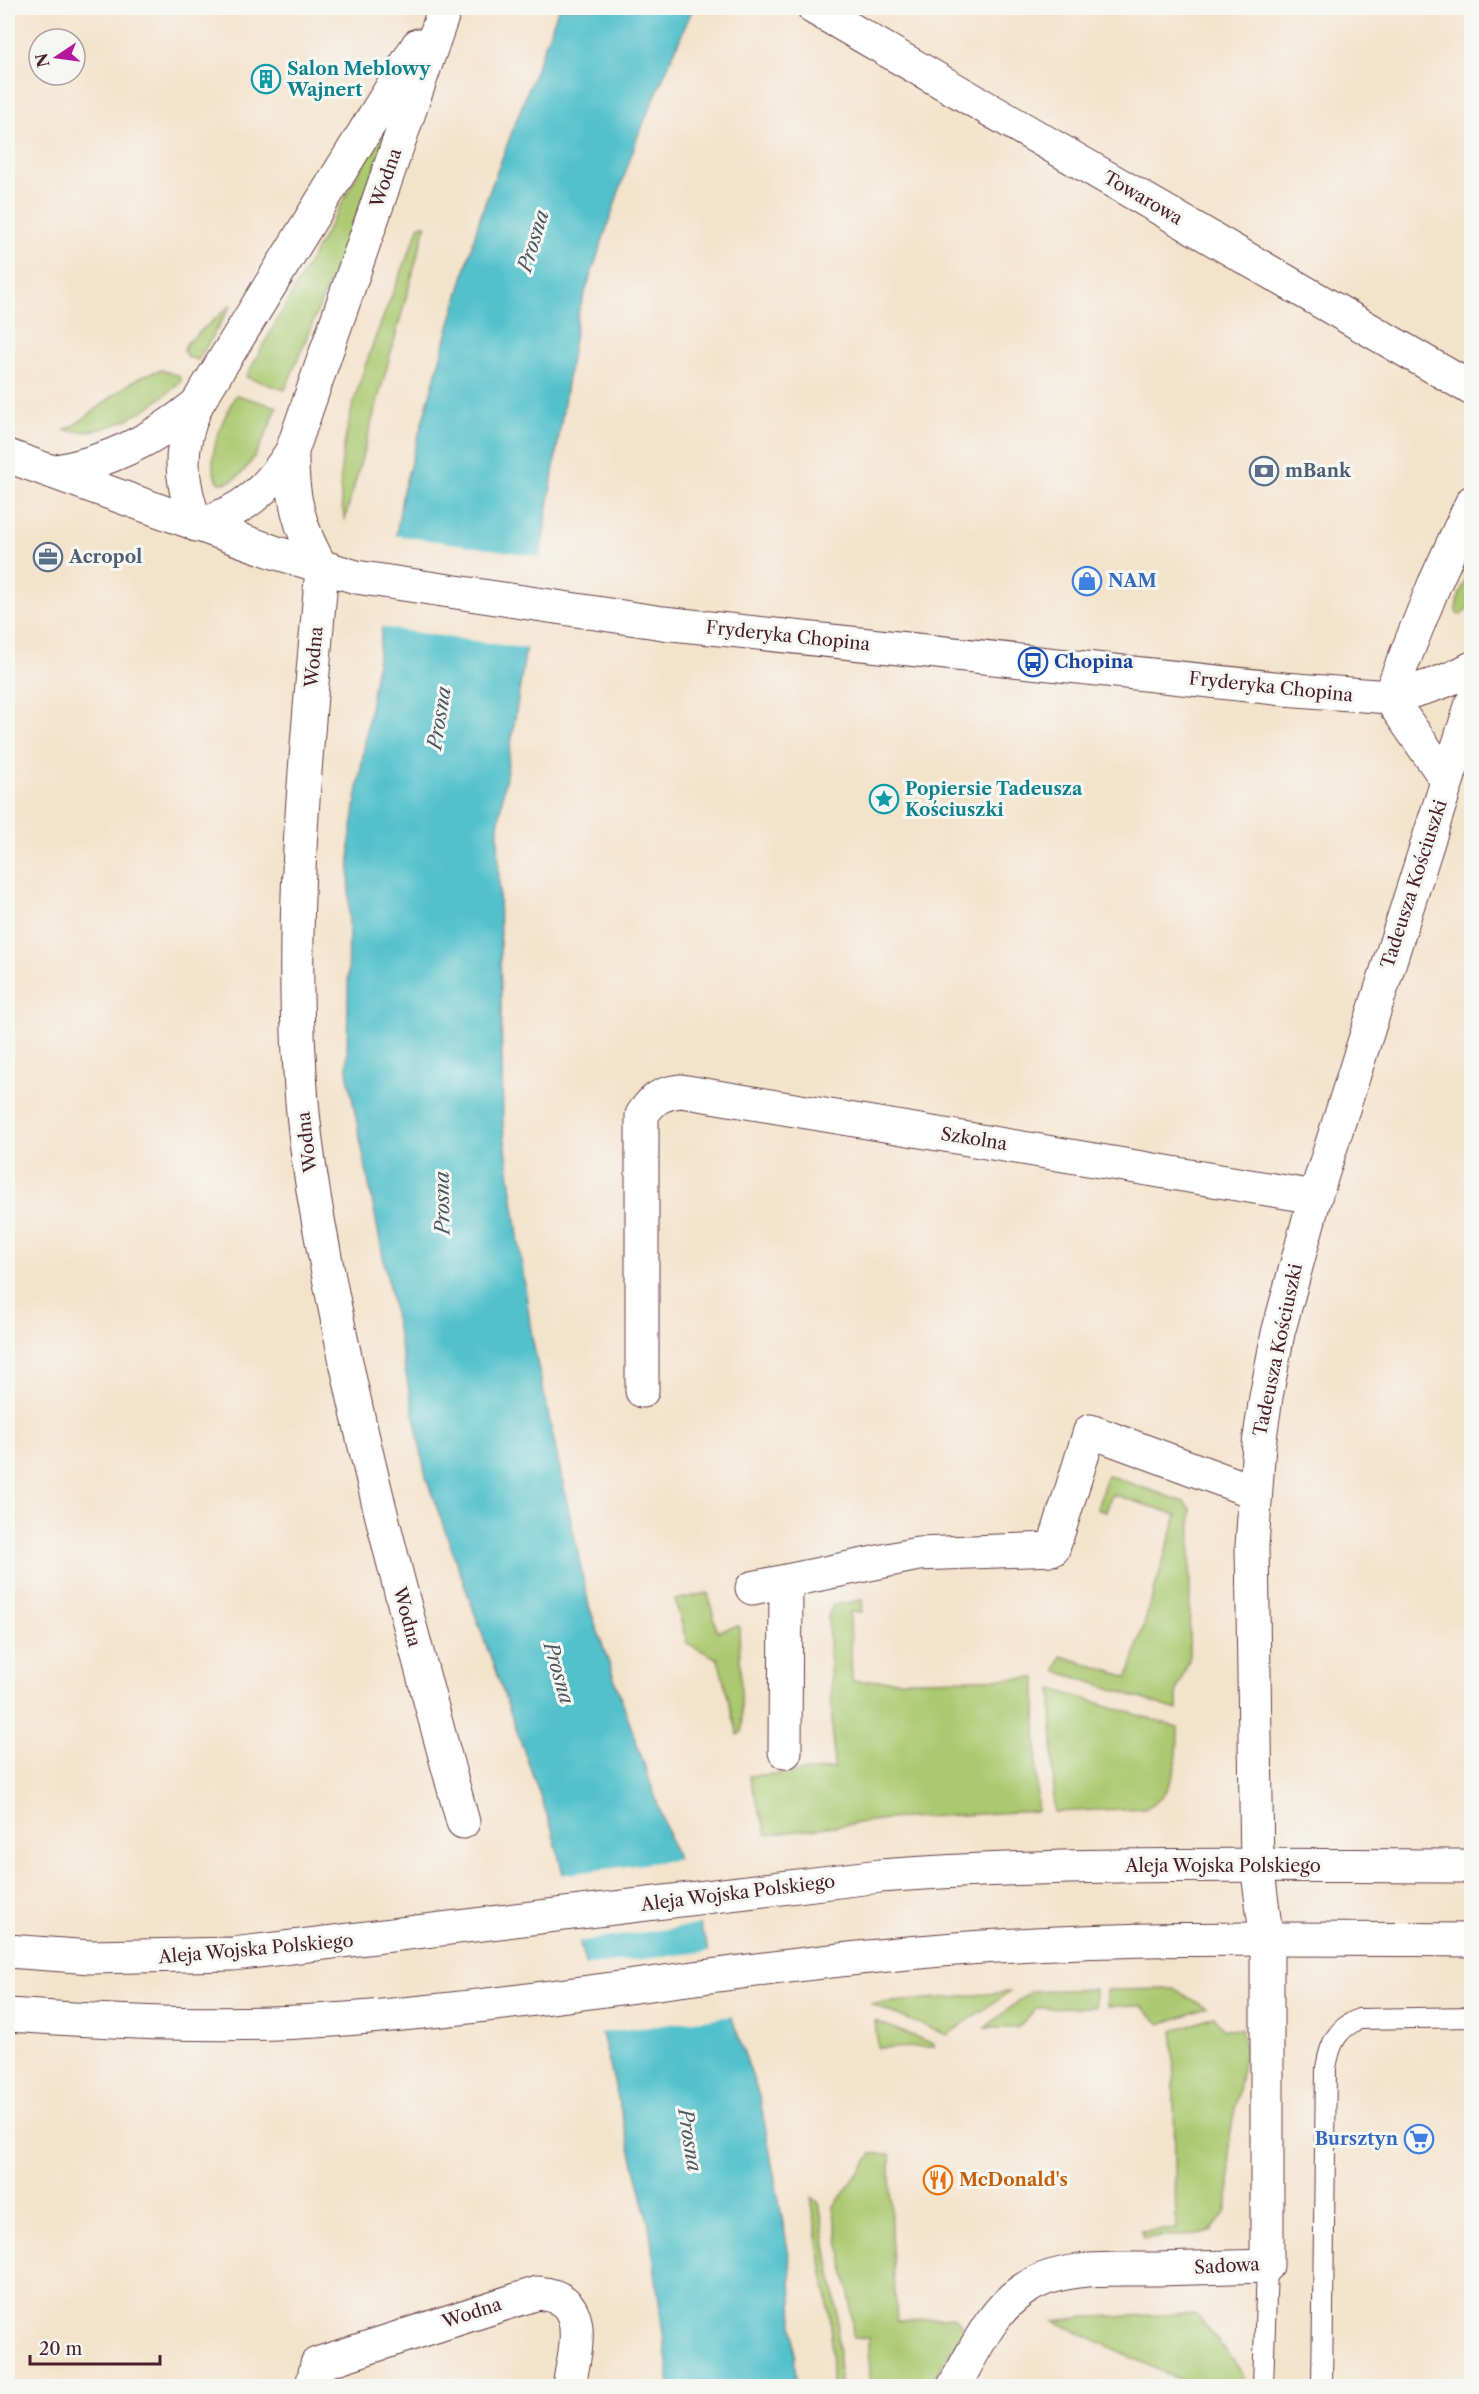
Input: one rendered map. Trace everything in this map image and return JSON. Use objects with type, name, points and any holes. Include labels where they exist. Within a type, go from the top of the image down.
[{"type":"street","name":"Wodna","points":[[196,404],[443,8]]},
{"type":"street","name":"Wodna","points":[[196,525],[219,519],[241,508],[262,493],[278,474],[292,451],[443,8]]},
{"type":"street","name":"Towarowa","points":[[814,8],[1472,389]]},
{"type":"street","points":[[52,472],[83,466],[124,452],[170,426],[196,404]]},
{"type":"street","points":[[196,404],[187,426],[182,476],[196,525]]},
{"type":"street","name":"Wodna","points":[[292,451],[291,483],[297,515],[307,543],[322,567],[308,740],[296,947],[300,1074],[315,1210],[351,1390],[399,1589],[463,1822]]},
{"type":"street","name":"Fryderyka Chopina","points":[[8,456],[196,525],[356,577],[567,609],[744,632],[1284,689],[1389,697]]},
{"type":"street","points":[[1389,697],[1434,585],[1472,502]]},
{"type":"street","points":[[1389,697],[1423,689],[1472,668]]},
{"type":"street","name":"Tadeusza Kościuszki","points":[[1389,697],[1447,780]]},
{"type":"street","name":"Tadeusza Kościuszki","points":[[1267,1941],[1257,1865],[1252,1546],[1261,1432],[1278,1333],[1315,1197],[1472,704]]},
{"type":"street","name":"Szkolna","points":[[642,1391],[642,1115],[650,1101],[663,1093],[681,1091],[1315,1197]]},
{"type":"street","points":[[752,1588],[918,1554],[1053,1549],[1090,1431],[1255,1492]]},
{"type":"street","points":[[785,1752],[786,1581]]},
{"type":"street","name":"Aleja Wojska Polskiego","points":[[8,1952],[114,1958],[232,1954],[746,1892],[947,1871],[1257,1865],[1472,1866]]},
{"type":"street","points":[[8,2016],[162,2023],[328,2020],[424,2012],[766,1970],[988,1947],[1120,1942],[1472,1940]]},
{"type":"street","name":"Sadowa","points":[[954,2386],[989,2326],[1004,2307],[1021,2290],[1042,2279],[1080,2271],[1267,2266],[1267,1941]]},
{"type":"street","name":"Wodna","points":[[312,2386],[317,2364],[538,2293],[560,2298],[575,2317],[577,2342],[569,2386]]},
{"type":"lane","points":[[1322,2386],[1326,2068],[1335,2036],[1345,2025],[1359,2019],[1472,2017]]},
{"type":"lane","points":[[1263,2386],[1267,2266]]},
{"type":"green space","points":[[387,128],[388,138],[285,390],[246,377],[381,132]]},
{"type":"green space","points":[[420,225],[426,225],[345,519],[340,488],[343,452],[351,412],[378,331]]},
{"type":"green space","points":[[232,304],[198,360],[188,357],[184,351],[186,344]]},
{"type":"green space","points":[[162,370],[179,376],[181,381],[143,411],[112,426],[96,430],[81,432],[65,430],[89,415],[124,387]]},
{"type":"green space","points":[[236,395],[277,407],[263,441],[248,465],[240,475],[230,481],[220,483],[215,475],[214,452],[221,426]]},
{"type":"green space","points":[[1471,563],[1471,605],[1461,615],[1457,614],[1457,602]]},
{"type":"green space","points":[[1107,1475],[1184,1502],[1191,1510],[1189,1660],[1177,1690],[1177,1710],[1056,1671],[1061,1656],[1128,1677],[1177,1515],[1112,1494],[1106,1512],[1097,1509]]},
{"type":"green space","points":[[708,1593],[717,1631],[739,1626],[742,1732],[738,1735],[718,1659],[687,1643],[675,1600]]},
{"type":"green space","points":[[863,1600],[862,1612],[850,1612],[852,1681],[1036,1678],[1037,1811],[887,1819],[767,1835],[749,1776],[834,1769],[828,1616],[833,1605]]},
{"type":"green space","points":[[1052,1689],[1178,1727],[1174,1774],[1164,1794],[1156,1802],[1145,1808],[1054,1812]]},
{"type":"green space","points":[[1095,1989],[1095,2007],[1037,2008],[1017,2028],[985,2028],[1031,1991]]},
{"type":"green space","points":[[1174,1989],[1206,2008],[1161,2024],[1141,2006],[1107,2006],[1107,1990]]},
{"type":"green space","points":[[1009,1992],[947,2035],[870,2004]]},
{"type":"green space","points":[[1214,2016],[1224,2029],[1241,2028],[1245,2051],[1229,2142],[1230,2186],[1225,2213],[1212,2230],[1199,2234],[1143,2238],[1141,2231],[1176,2229],[1173,2031]]},
{"type":"green space","points":[[875,2021],[934,2044],[934,2047],[878,2048]]},
{"type":"green space","points":[[872,2154],[890,2154],[891,2234],[897,2321],[953,2317],[961,2324],[962,2331],[930,2386],[869,2386],[868,2338],[853,2338],[851,2305],[833,2208]]},
{"type":"green space","points":[[811,2197],[819,2203],[837,2309],[840,2386],[832,2386],[831,2324]]},
{"type":"green space","points":[[1196,2314],[1243,2373],[1245,2386],[1193,2386],[1054,2321],[1084,2317]]},
{"type":"water","name":"Prosna","points":[[559,8],[693,8],[637,138],[578,313],[498,827],[503,1126],[532,1338],[589,1606],[760,2099],[790,2261],[796,2386],[670,2386],[649,2225],[552,1829],[426,1477],[347,1071],[350,841],[403,491],[481,214]]},
{"type":"pier","points":[[394,535],[544,557],[529,649],[380,627]]},
{"type":"pier","points":[[681,1859],[703,1924],[576,1942],[560,1875]]},
{"type":"pier","points":[[712,1951],[734,2016],[599,2033],[582,1966]]},
{"type":"place","name":"Salon Meblowy Wajnert","points":[[266,79]]},
{"type":"place","name":"mBank","points":[[1264,471]]},
{"type":"place","name":"Acropol","points":[[48,557]]},
{"type":"place","name":"NAM","points":[[1087,581]]},
{"type":"place","name":"Chopina","points":[[1033,662]]},
{"type":"place","name":"Popiersie Tadeusza Kościuszki","points":[[884,799]]},
{"type":"place","name":"Bursztyn","points":[[1419,2139]]},
{"type":"place","name":"McDonald's","points":[[938,2180]]}]
